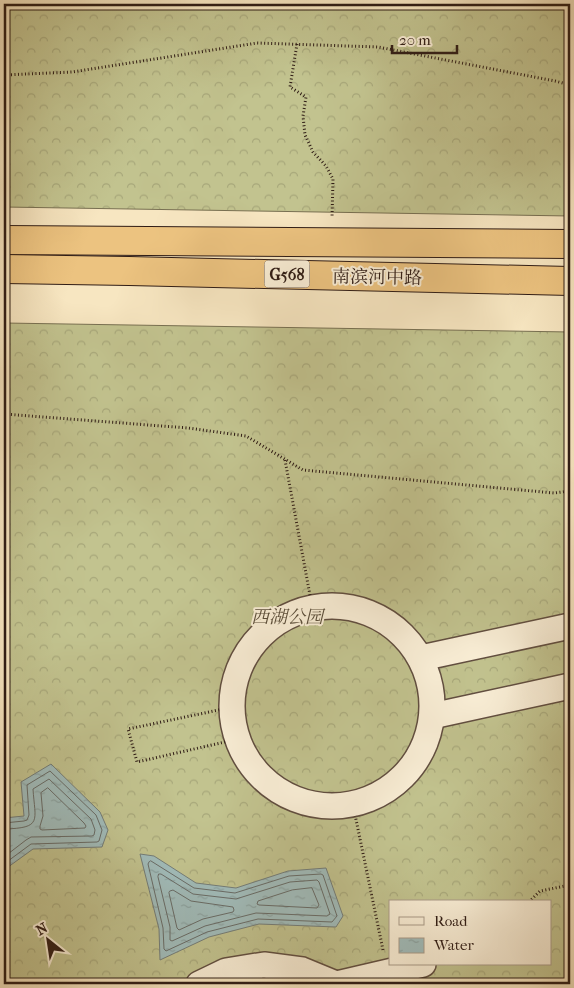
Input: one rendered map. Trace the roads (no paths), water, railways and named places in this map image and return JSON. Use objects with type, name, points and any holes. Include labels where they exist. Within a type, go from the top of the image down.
[{"type":"highway","name":"南滨河中路","points":[[4,240],[570,244]]},
{"type":"highway","name":"南滨河中路","points":[[4,269],[570,281]]},
{"type":"street","points":[[312,606],[352,606],[388,621],[417,649],[432,685],[432,716],[432,725],[417,761],[389,789],[353,805],[313,805],[276,790],[248,762],[233,726],[233,686],[248,650],[276,622],[312,606]]},
{"type":"street","points":[[421,658],[570,626]]},
{"type":"street","points":[[432,716],[570,686]]},
{"type":"street","points":[[199,984],[226,971],[241,976],[264,965],[302,970],[336,984],[415,966]]},
{"type":"water","points":[[51,764],[100,812],[108,830],[102,847],[33,849],[4,870],[4,818],[24,816],[21,782]]},
{"type":"water","points":[[140,854],[154,856],[196,883],[236,888],[288,871],[326,868],[343,916],[336,927],[259,924],[209,937],[160,960],[159,929]]},
{"type":"park label","name":"西湖公园","points":[[287,617]]}]
